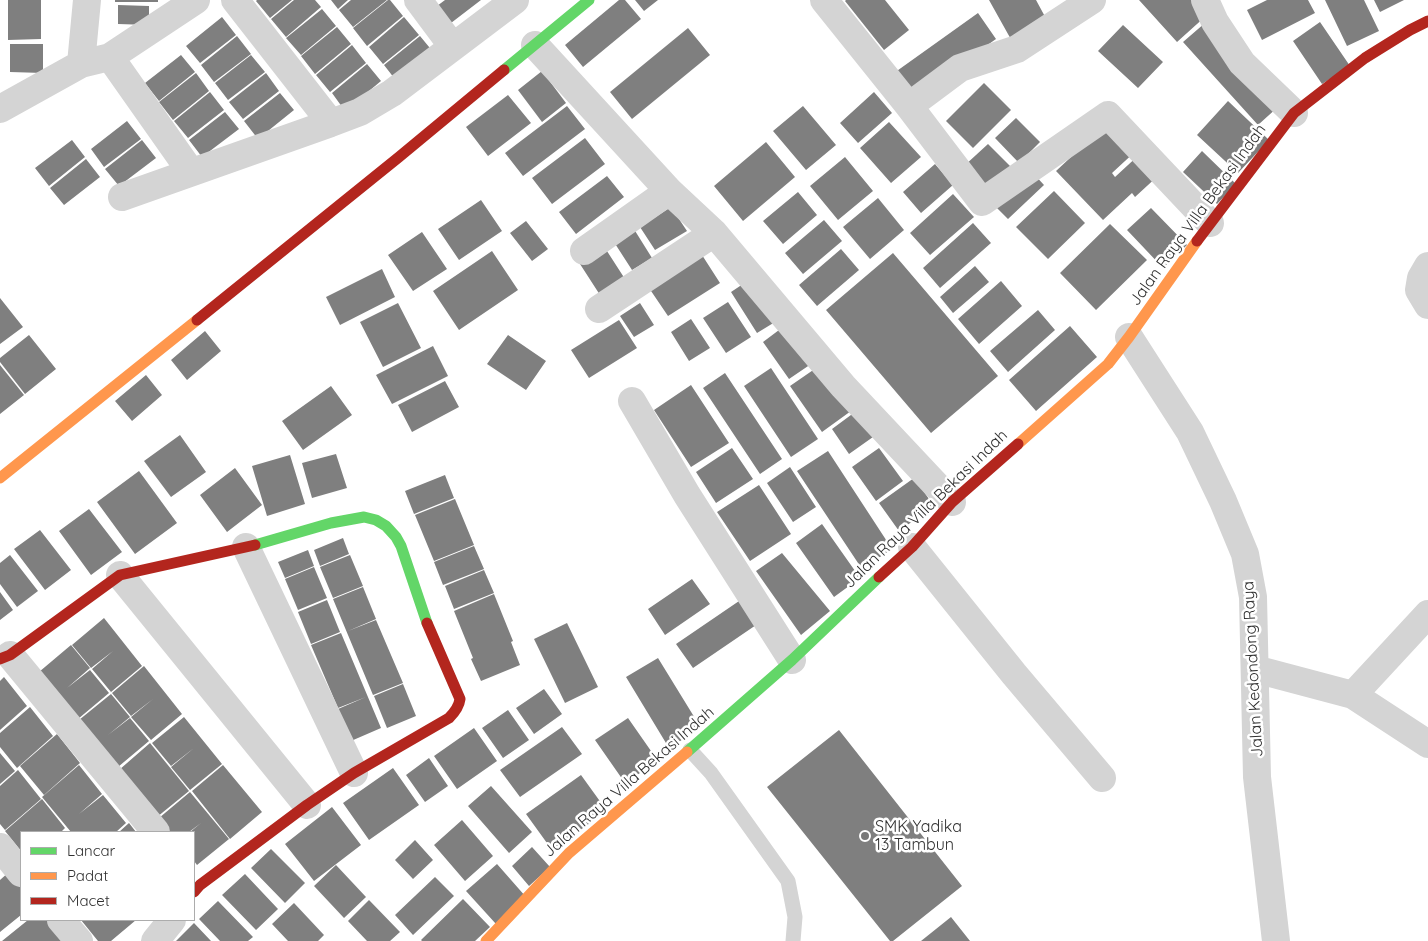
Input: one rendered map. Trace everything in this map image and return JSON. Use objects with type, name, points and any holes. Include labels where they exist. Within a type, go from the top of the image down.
[{"type":"street","points":[[81,64],[87,0]]},
{"type":"street","points":[[0,109],[81,64],[110,57],[196,0]]},
{"type":"street","points":[[235,0],[331,123]]},
{"type":"street","points":[[418,0],[453,47]]},
{"type":"street","points":[[122,197],[360,112],[392,93],[515,0]]},
{"type":"street","points":[[2,471],[399,157],[589,0]]},
{"type":"street","points":[[824,0],[954,163],[982,202],[1108,115],[1210,223]]},
{"type":"street","points":[[909,106],[960,68],[1017,49],[1092,0]]},
{"type":"street","points":[[1205,0],[1215,22],[1242,63],[1294,113]]},
{"type":"street","name":"Jalan Raya Villa Bekasi Indah","points":[[486,941],[569,852],[690,750],[792,660],[912,547],[952,502],[1108,364],[1210,223],[1294,113],[1364,58],[1428,21]]},
{"type":"street","points":[[535,45],[669,191],[714,233],[843,386],[952,502]]},
{"type":"street","points":[[110,57],[191,172]]},
{"type":"street","points":[[584,251],[669,191]]},
{"type":"street","points":[[599,309],[714,233]]},
{"type":"street","points":[[1428,266],[1420,278],[1419,290],[1428,305]]},
{"type":"street","name":"Jalan Kedondong Raya","points":[[1129,337],[1190,432],[1224,501],[1245,554],[1253,597],[1257,777],[1276,941]]},
{"type":"street","points":[[632,401],[687,495],[792,660]]},
{"type":"street","points":[[155,831],[5,657],[120,576],[246,547],[332,523],[364,517],[376,520],[386,526],[401,546],[427,624],[460,699],[456,711],[449,718],[354,773],[196,885]]},
{"type":"street","points":[[246,547],[354,773]]},
{"type":"street","points":[[912,547],[1014,674],[1102,778]]},
{"type":"street","points":[[120,576],[307,805]]},
{"type":"street","points":[[1353,695],[1428,614]]},
{"type":"street","points":[[1255,669],[1353,695],[1428,744]]},
{"type":"street","points":[[0,848],[20,872]]},
{"type":"street","points":[[62,921],[79,941]]},
{"type":"street","points":[[155,941],[171,921]]},
{"type":"lane","points":[[690,750],[711,773],[788,881],[795,917],[793,941]]},
{"type":"building","points":[[8,0],[41,0],[41,39],[8,40]]},
{"type":"building","points":[[115,0],[158,0],[158,2],[115,2]]},
{"type":"building","points":[[257,0],[292,0],[270,18]]},
{"type":"building","points":[[294,0],[315,0],[321,7],[286,37],[271,19]]},
{"type":"building","points":[[331,0],[348,0],[338,9]]},
{"type":"building","points":[[351,0],[387,0],[353,27],[339,10]]},
{"type":"building","points":[[388,0],[403,16],[367,46],[353,28]]},
{"type":"building","points":[[445,0],[481,0],[451,23],[437,6]]},
{"type":"building","points":[[619,0],[625,0],[641,19],[583,67],[565,45]]},
{"type":"building","points":[[635,0],[658,0],[644,11]]},
{"type":"building","points":[[846,0],[885,0],[909,30],[884,50]]},
{"type":"building","points":[[989,0],[1036,0],[1049,24],[1013,43]]},
{"type":"building","points":[[1139,0],[1194,0],[1207,15],[1177,42]]},
{"type":"building","points":[[1267,0],[1308,0],[1315,13],[1262,40],[1247,10]]},
{"type":"building","points":[[1325,0],[1364,0],[1379,31],[1347,46]]},
{"type":"building","points":[[1374,0],[1404,0],[1380,12]]},
{"type":"building","points":[[118,5],[149,6],[149,25],[118,24]]},
{"type":"building","points":[[322,9],[336,26],[301,55],[286,38]]},
{"type":"building","points":[[978,13],[996,39],[912,98],[894,73]]},
{"type":"building","points":[[222,17],[236,35],[200,63],[186,46]]},
{"type":"building","points":[[404,17],[419,35],[383,64],[369,47]]},
{"type":"building","points":[[1320,22],[1350,66],[1322,84],[1293,41]]},
{"type":"building","points":[[1205,23],[1279,106],[1258,125],[1183,42]]},
{"type":"building","points":[[1123,25],[1163,62],[1138,88],[1098,51]]},
{"type":"building","points":[[337,27],[351,44],[315,74],[301,56]]},
{"type":"building","points":[[688,28],[710,55],[632,119],[610,92]]},
{"type":"building","points":[[237,36],[251,54],[214,82],[201,65]]},
{"type":"building","points":[[420,36],[434,53],[398,83],[384,65]]},
{"type":"building","points":[[10,44],[43,44],[43,73],[10,72]]},
{"type":"building","points":[[352,45],[366,63],[330,92],[316,75]]},
{"type":"building","points":[[181,55],[195,72],[159,101],[145,83]]},
{"type":"building","points":[[251,55],[265,72],[228,100],[215,83]]},
{"type":"building","points":[[367,64],[381,81],[345,111],[332,93]]},
{"type":"building","points":[[542,71],[566,103],[542,122],[518,90]]},
{"type":"building","points":[[196,73],[209,91],[173,120],[159,102]]},
{"type":"building","points":[[266,73],[279,91],[243,119],[229,102]]},
{"type":"building","points":[[984,83],[1011,110],[973,148],[946,121]]},
{"type":"building","points":[[210,92],[224,110],[188,138],[174,121]]},
{"type":"building","points":[[874,92],[892,113],[858,143],[840,123]]},
{"type":"building","points":[[280,93],[294,110],[258,139],[244,121]]},
{"type":"building","points":[[508,95],[531,123],[488,156],[466,127]]},
{"type":"building","points":[[1228,101],[1269,140],[1238,173],[1197,135]]},
{"type":"building","points":[[567,106],[585,129],[523,176],[505,153]]},
{"type":"building","points":[[803,106],[836,145],[806,170],[773,131]]},
{"type":"building","points":[[225,112],[239,129],[202,157],[189,140]]},
{"type":"building","points":[[1108,117],[1138,149],[1112,173],[1115,177],[1141,153],[1160,174],[1135,197],[1132,193],[1103,220],[1056,171],[1085,144]]},
{"type":"building","points":[[1016,118],[1040,142],[1019,163],[995,138]]},
{"type":"building","points":[[127,121],[141,139],[104,167],[91,149]]},
{"type":"building","points":[[889,122],[921,157],[891,183],[860,148]]},
{"type":"building","points":[[585,138],[605,164],[552,204],[532,178]]},
{"type":"building","points":[[72,140],[85,157],[49,186],[35,168]]},
{"type":"building","points":[[142,140],[156,158],[119,186],[105,169]]},
{"type":"building","points":[[766,142],[795,177],[743,221],[714,186]]},
{"type":"building","points":[[988,144],[1015,171],[991,194],[964,166]]},
{"type":"building","points":[[1202,151],[1236,184],[1217,204],[1183,172]]},
{"type":"building","points":[[845,157],[873,191],[838,220],[810,186]]},
{"type":"building","points":[[86,159],[100,177],[64,205],[50,188]]},
{"type":"building","points":[[935,164],[953,185],[921,213],[903,192]]},
{"type":"building","points":[[1032,172],[1044,185],[1008,219],[996,207]]},
{"type":"building","points":[[607,176],[624,197],[576,234],[559,212]]},
{"type":"building","points":[[1054,191],[1085,223],[1048,259],[1016,227]]},
{"type":"building","points":[[798,192],[817,215],[783,244],[763,221]]},
{"type":"building","points":[[953,194],[974,217],[930,255],[910,233]]},
{"type":"building","points":[[878,198],[904,230],[870,259],[843,227]]},
{"type":"building","points":[[481,200],[502,231],[459,260],[438,229]]},
{"type":"building","points":[[671,207],[687,231],[655,250],[640,227]]},
{"type":"building","points":[[1151,208],[1187,245],[1163,268],[1127,230]]},
{"type":"building","points":[[824,220],[842,241],[803,274],[785,253]]},
{"type":"building","points":[[526,221],[548,249],[532,261],[510,233]]},
{"type":"building","points":[[973,223],[991,243],[940,288],[923,268]]},
{"type":"building","points":[[1110,224],[1147,260],[1096,310],[1060,273]]},
{"type":"building","points":[[632,226],[652,258],[632,270],[612,239]]},
{"type":"building","points":[[422,232],[447,269],[413,291],[388,255]]},
{"type":"building","points":[[605,248],[625,279],[600,295],[580,264]]},
{"type":"building","points":[[841,249],[859,270],[817,306],[799,285]]},
{"type":"building","points":[[492,251],[518,290],[459,330],[433,291]]},
{"type":"building","points":[[893,253],[998,376],[931,433],[826,310]]},
{"type":"building","points":[[702,255],[720,283],[668,316],[649,288]]},
{"type":"building","points":[[975,266],[989,282],[953,313],[940,297]]},
{"type":"building","points":[[382,269],[395,297],[340,325],[326,297]]},
{"type":"building","points":[[749,280],[775,322],[757,333],[731,292]]},
{"type":"building","points":[[1001,281],[1022,306],[979,344],[958,319]]},
{"type":"building","points":[[0,298],[23,327],[0,344]]},
{"type":"building","points":[[728,302],[751,337],[726,353],[703,318]]},
{"type":"building","points":[[398,303],[421,348],[383,367],[360,322]]},
{"type":"building","points":[[640,303],[654,325],[634,337],[620,316]]},
{"type":"building","points":[[1038,310],[1055,330],[1008,372],[990,351]]},
{"type":"building","points":[[691,319],[710,348],[689,361],[671,332]]},
{"type":"building","points":[[619,320],[637,348],[589,378],[571,350]]},
{"type":"building","points":[[787,324],[814,362],[789,379],[763,342]]},
{"type":"building","points":[[1070,326],[1097,357],[1036,411],[1009,380]]},
{"type":"building","points":[[205,331],[221,351],[187,380],[171,360]]},
{"type":"building","points":[[29,335],[56,369],[25,394],[0,362],[0,358]]},
{"type":"building","points":[[508,335],[546,361],[526,390],[487,364]]},
{"type":"building","points":[[433,346],[448,376],[392,404],[376,375]]},
{"type":"building","points":[[0,365],[24,395],[0,414]]},
{"type":"building","points":[[819,366],[851,411],[822,432],[790,386]]},
{"type":"building","points":[[771,368],[818,439],[791,457],[744,386]]},
{"type":"building","points":[[725,373],[782,459],[760,474],[703,388]]},
{"type":"building","points":[[146,375],[162,395],[132,421],[115,401]]},
{"type":"building","points":[[445,381],[459,407],[412,432],[398,405]]},
{"type":"building","points":[[691,385],[729,443],[691,467],[654,410]]},
{"type":"building","points":[[331,386],[352,415],[303,450],[282,421]]},
{"type":"building","points":[[855,412],[873,437],[849,454],[832,429]]},
{"type":"building","points":[[180,435],[206,472],[171,497],[144,461]]},
{"type":"building","points":[[732,448],[753,479],[716,503],[696,472]]},
{"type":"building","points":[[879,448],[903,481],[876,501],[852,467]]},
{"type":"building","points":[[828,451],[892,549],[862,569],[797,471]]},
{"type":"building","points":[[336,454],[347,488],[312,498],[302,463]]},
{"type":"building","points":[[290,455],[305,504],[267,516],[252,466]]},
{"type":"building","points":[[790,467],[816,507],[793,522],[767,483]]},
{"type":"building","points":[[235,468],[262,505],[227,532],[200,495]]},
{"type":"building","points":[[139,471],[177,523],[135,554],[97,502]]},
{"type":"building","points":[[445,475],[454,498],[414,514],[405,491]]},
{"type":"building","points":[[914,478],[934,506],[899,531],[879,503]]},
{"type":"building","points":[[759,485],[791,534],[750,561],[717,512]]},
{"type":"building","points":[[455,499],[474,545],[434,561],[415,515]]},
{"type":"building","points":[[89,509],[122,552],[91,575],[59,531]]},
{"type":"building","points":[[822,524],[860,578],[834,597],[796,543]]},
{"type":"building","points":[[40,530],[71,570],[45,590],[14,549]]},
{"type":"building","points":[[343,538],[349,554],[320,566],[314,550]]},
{"type":"building","points":[[474,546],[484,569],[443,585],[434,562]]},
{"type":"building","points":[[308,550],[314,566],[285,578],[278,562]]},
{"type":"building","points":[[782,553],[830,611],[801,635],[756,571]]},
{"type":"building","points":[[10,555],[38,591],[17,607],[0,584],[0,563]]},
{"type":"building","points":[[350,555],[363,586],[333,598],[320,567]]},
{"type":"building","points":[[314,567],[327,598],[298,610],[285,579]]},
{"type":"building","points":[[484,570],[494,593],[454,609],[445,586]]},
{"type":"building","points":[[692,579],[710,604],[665,635],[648,609]]},
{"type":"building","points":[[363,587],[376,619],[348,631],[376,620],[403,683],[373,695],[333,599]]},
{"type":"building","points":[[0,592],[13,610],[0,620]]},
{"type":"building","points":[[494,594],[513,641],[511,642],[520,665],[481,681],[454,611]]},
{"type":"building","points":[[742,599],[759,623],[693,668],[676,644]]},
{"type":"building","points":[[327,600],[340,632],[311,644],[298,612]]},
{"type":"building","points":[[104,618],[142,666],[111,692],[92,669],[113,651],[91,668],[72,645]]},
{"type":"building","points":[[567,623],[598,687],[565,703],[534,639]]},
{"type":"building","points":[[341,633],[381,728],[351,741],[338,709],[366,697],[338,708],[311,645]]},
{"type":"building","points":[[71,645],[90,668],[67,688],[90,670],[109,693],[78,719],[39,672]]},
{"type":"building","points":[[658,658],[701,728],[669,748],[626,677]]},
{"type":"building","points":[[144,666],[182,714],[151,740],[131,717],[153,699],[131,716],[112,693]]},
{"type":"building","points":[[4,677],[27,706],[0,730],[0,681]]},
{"type":"building","points":[[403,684],[416,716],[387,728],[374,696]]},
{"type":"building","points":[[544,689],[562,714],[534,734],[516,708]]},
{"type":"building","points":[[111,694],[130,717],[108,735],[130,718],[149,741],[118,767],[79,720]]},
{"type":"building","points":[[30,707],[53,736],[17,768],[0,747],[0,733]]},
{"type":"building","points":[[508,710],[529,740],[503,758],[482,728]]},
{"type":"building","points":[[184,717],[222,764],[190,790],[171,767],[194,748],[171,766],[152,743]]},
{"type":"building","points":[[628,718],[658,761],[625,783],[595,740]]},
{"type":"building","points":[[562,727],[582,754],[520,797],[500,770]]},
{"type":"building","points":[[474,728],[497,761],[457,789],[434,756]]},
{"type":"building","name":"SMK Yadika 13 Tambun","points":[[839,730],[962,886],[893,941],[890,941],[767,787]]},
{"type":"building","points":[[57,734],[80,763],[44,795],[20,766]]},
{"type":"building","points":[[150,743],[189,791],[157,817],[119,770]]},
{"type":"building","points":[[0,753],[15,771],[0,784]]},
{"type":"building","points":[[429,758],[448,786],[425,802],[406,775]]},
{"type":"building","points":[[79,765],[102,794],[79,814],[103,795],[126,823],[117,831],[70,831],[42,797]]},
{"type":"building","points":[[223,765],[262,812],[230,839],[192,791]]},
{"type":"building","points":[[393,768],[419,805],[369,840],[343,803]]},
{"type":"building","points":[[18,770],[41,799],[5,830],[0,824],[0,786]]},
{"type":"building","points":[[581,775],[607,811],[552,850],[526,814]]},
{"type":"building","points":[[491,786],[532,832],[509,853],[468,806]]},
{"type":"building","points":[[190,792],[229,839],[197,865],[195,862],[195,831],[191,831],[201,823],[190,831],[169,831],[159,818]]},
{"type":"building","points":[[42,799],[65,828],[62,831],[20,831],[20,850],[5,831]]},
{"type":"building","points":[[332,807],[361,845],[314,881],[285,844]]},
{"type":"building","points":[[462,820],[493,856],[465,881],[434,845]]},
{"type":"building","points":[[129,823],[135,831],[120,831]]},
{"type":"building","points":[[415,840],[433,860],[413,879],[395,860]]},
{"type":"building","points":[[532,847],[550,867],[529,886],[512,866]]},
{"type":"building","points":[[271,849],[305,883],[285,903],[251,868]]},
{"type":"building","points":[[497,864],[526,897],[496,924],[466,891]]},
{"type":"building","points":[[336,865],[366,897],[344,918],[314,886]]},
{"type":"building","points":[[9,872],[20,885],[20,916],[0,932],[0,880]]},
{"type":"building","points":[[245,874],[278,909],[256,930],[222,895]]},
{"type":"building","points":[[435,877],[454,896],[413,935],[395,915]]},
{"type":"building","points":[[463,899],[490,927],[475,941],[421,940]]},
{"type":"building","points":[[369,900],[400,932],[390,941],[367,941],[348,921]]},
{"type":"building","points":[[218,901],[253,937],[248,941],[220,941],[199,919]]},
{"type":"building","points":[[294,903],[324,935],[318,941],[288,941],[272,924]]},
{"type":"building","points":[[951,917],[970,941],[921,941]]},
{"type":"building","points":[[27,921],[51,921],[63,941],[2,941]]},
{"type":"building","points":[[82,921],[135,921],[111,941],[98,941]]},
{"type":"building","points":[[194,923],[211,941],[176,941]]},
{"type":"traffic: fast","points":[[504,70],[589,0]]},
{"type":"traffic: fast","points":[[255,545],[331,523],[364,517],[376,520],[386,526],[401,546],[427,623]]},
{"type":"traffic: fast","points":[[687,752],[792,660],[879,577]]},
{"type":"traffic: slow","points":[[1018,444],[1108,364],[1197,241]]},
{"type":"traffic: slow","points":[[0,478],[197,320]]},
{"type":"traffic: slow","points":[[486,941],[569,853],[687,752]]},
{"type":"traffic: jam","points":[[1197,241],[1294,113],[1365,58],[1428,21]]},
{"type":"traffic: jam","points":[[197,320],[504,70]]},
{"type":"traffic: jam","points":[[879,577],[912,547],[952,502],[1018,444]]},
{"type":"traffic: jam","points":[[0,659],[10,655],[120,575],[255,545]]},
{"type":"traffic: jam","points":[[195,891],[200,885],[307,805],[354,773],[453,714],[458,707],[460,699],[427,623]]},
{"type":"place","name":"SMK Yadika 13 Tambun","points":[[865,836]]}]
